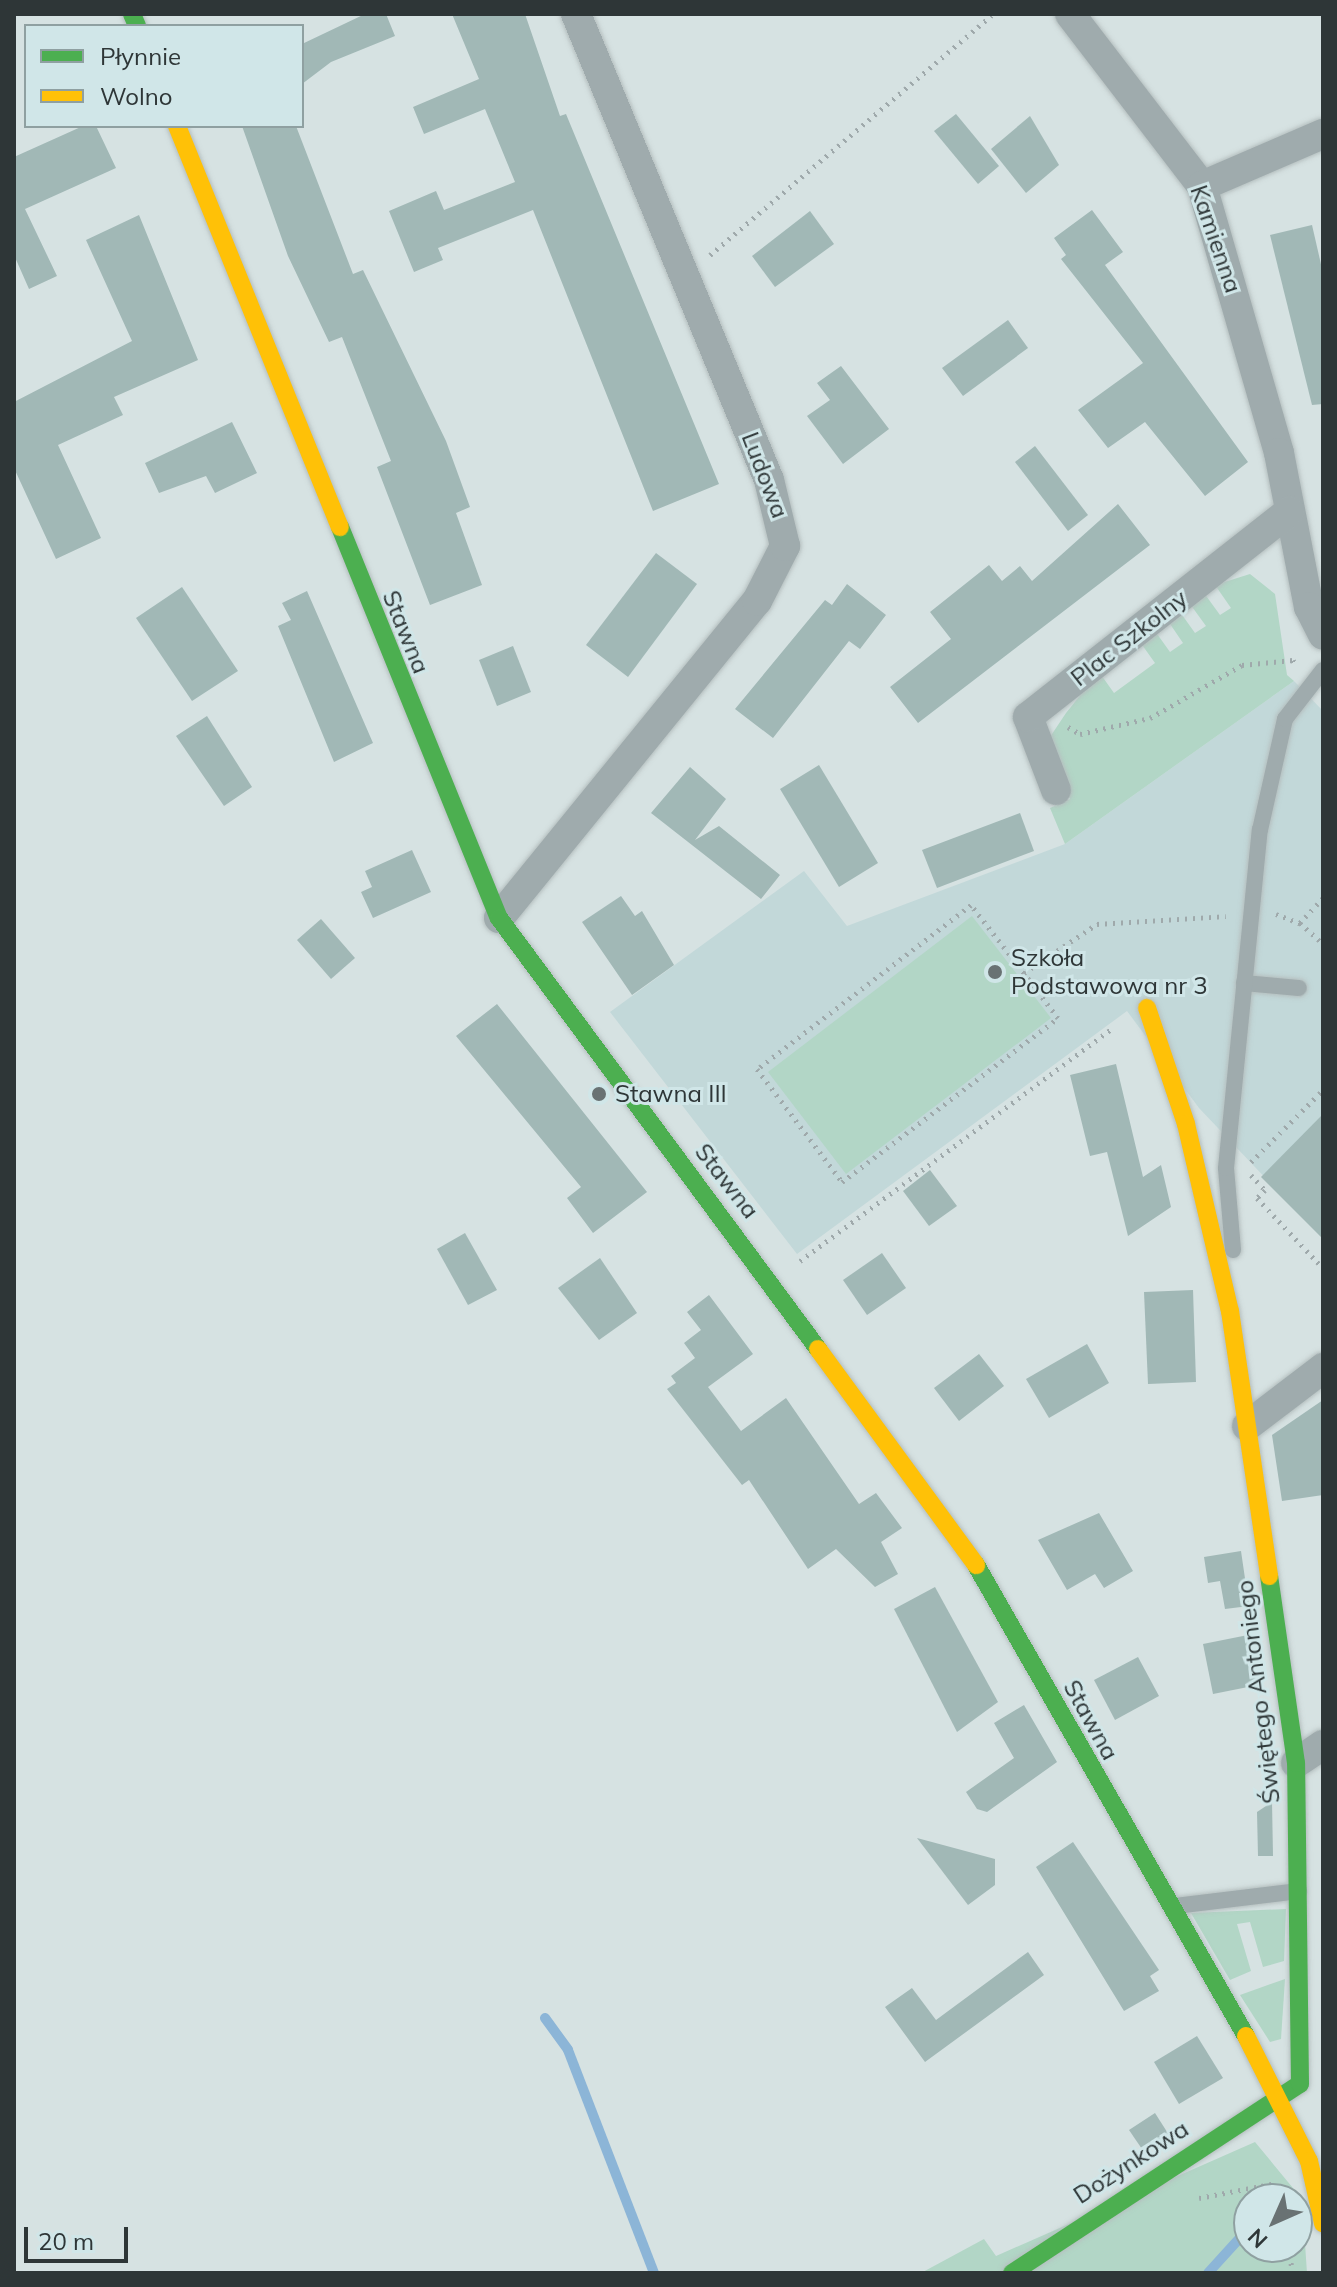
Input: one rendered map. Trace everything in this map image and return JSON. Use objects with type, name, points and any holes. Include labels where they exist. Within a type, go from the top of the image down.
[{"type":"street","name":"Ludowa","points":[[499,918],[782,562],[785,527],[769,480],[576,14]]},
{"type":"street","name":"Kamienna","points":[[1070,14],[1202,186],[1279,453],[1309,607],[1323,635]]},
{"type":"street","name":"Stawna","points":[[178,128],[499,918],[774,1280],[966,1548],[1169,1907],[1283,2101],[1309,2161],[1323,2223]]},
{"type":"street","points":[[1202,186],[1323,134]]},
{"type":"street","name":"Plac Szkolny","points":[[1028,717],[1290,511]]},
{"type":"street","points":[[1028,717],[1056,790]]},
{"type":"street","name":"Świętego Antoniego","points":[[1147,1008],[1186,1124],[1230,1311],[1296,1763],[1300,2084],[1283,2101]]},
{"type":"street","points":[[1247,1426],[1323,1368]]},
{"type":"street","points":[[1296,1763],[1323,1745]]},
{"type":"street","name":"Dożynkowa","points":[[1012,2273],[1195,2148],[1283,2101]]},
{"type":"lane","points":[[1230,1311],[1226,1168],[1249,914],[1274,752],[1285,719],[1323,670]]},
{"type":"lane","points":[[1244,983],[1299,988]]},
{"type":"lane","points":[[1169,1907],[1299,1891]]},
{"type":"path","points":[[685,277],[993,14]]},
{"type":"path","points":[[1028,717],[1080,734],[1150,718],[1242,665],[1293,660]]},
{"type":"path","points":[[1300,923],[1323,898]]},
{"type":"path","points":[[971,905],[1024,973],[1058,1018],[842,1182],[757,1069],[971,905]]},
{"type":"path","points":[[1024,973],[1097,924],[1286,914],[1323,944]]},
{"type":"path","points":[[774,1280],[1147,1008]]},
{"type":"path","points":[[1323,1090],[1245,1168],[1265,1190],[1257,1198],[1323,1268]]},
{"type":"path","points":[[1192,2199],[1278,2182]]},
{"type":"shaded area","name":"Szkoła Podstawowa nr 3","points":[[1294,681],[1323,711],[1323,1239],[1199,1108],[1127,1011],[797,1254],[610,1012],[804,871],[847,926],[1065,844]]},
{"type":"green space","points":[[1250,574],[1275,594],[1287,675],[1294,681],[1065,844],[1050,808],[1070,799],[1048,740],[1066,713],[1099,672],[1114,693],[1155,663],[1140,642],[1155,631],[1170,652],[1183,643],[1168,621],[1180,612],[1195,633],[1206,626],[1190,604],[1204,593],[1220,615],[1231,608],[1215,585]]},
{"type":"green space","points":[[972,916],[1051,1018],[846,1174],[768,1072]]},
{"type":"green space","points":[[1286,1909],[1284,1961],[1263,1967],[1250,1922],[1237,1924],[1251,1971],[1230,1980],[1191,1913]]},
{"type":"green space","points":[[1285,1979],[1281,2039],[1270,2042],[1240,1995]]},
{"type":"green space","points":[[1255,2142],[1289,2183],[1233,2183],[1233,2263],[1306,2263],[1307,2273],[921,2273],[984,2239],[996,2256]]},
{"type":"building","points":[[365,14],[386,14],[395,36],[331,62],[304,82],[304,43]]},
{"type":"building","points":[[452,14],[525,14],[560,116],[566,114],[719,484],[653,511],[533,210],[438,248],[443,260],[414,272],[389,211],[436,191],[444,210],[515,182],[485,109],[424,134],[413,107],[479,79]]},
{"type":"building","points":[[956,114],[999,166],[978,184],[934,131]]},
{"type":"building","points":[[1030,116],[1059,165],[1026,193],[991,149]]},
{"type":"building","points":[[79,128],[97,128],[116,168],[25,209],[57,276],[29,289],[14,255],[14,157]]},
{"type":"building","points":[[243,128],[297,128],[353,274],[363,270],[446,441],[470,507],[456,513],[482,585],[430,605],[377,467],[391,461],[342,337],[329,342],[288,256]]},
{"type":"building","points":[[1092,210],[1123,252],[1105,265],[1248,462],[1205,496],[1145,422],[1108,448],[1078,410],[1143,363],[1061,259],[1066,255],[1054,238]]},
{"type":"building","points":[[810,211],[834,244],[775,287],[752,256]]},
{"type":"building","points":[[139,215],[198,360],[114,397],[123,415],[58,445],[101,538],[56,559],[14,468],[14,402],[132,341],[86,240]]},
{"type":"building","points":[[1312,225],[1323,273],[1323,404],[1312,405],[1270,235]]},
{"type":"building","points":[[1008,320],[1028,348],[963,396],[942,368]]},
{"type":"building","points":[[841,366],[889,429],[843,464],[807,416],[830,400],[817,383]]},
{"type":"building","points":[[232,422],[257,473],[215,493],[206,476],[159,493],[145,463]]},
{"type":"building","points":[[1035,446],[1088,515],[1068,531],[1015,462]]},
{"type":"building","points":[[1118,504],[1150,545],[918,723],[890,687],[951,639],[930,612],[989,565],[1002,581],[1020,566],[1032,581]]},
{"type":"building","points":[[656,553],[697,584],[628,677],[586,645]]},
{"type":"building","points":[[847,584],[886,615],[860,649],[849,641],[773,738],[735,709],[825,600],[832,605]]},
{"type":"building","points":[[182,587],[238,671],[192,701],[136,618]]},
{"type":"building","points":[[307,591],[373,743],[334,762],[278,626],[291,620],[282,603]]},
{"type":"building","points":[[513,646],[531,692],[497,706],[479,660]]},
{"type":"building","points":[[207,716],[252,787],[224,806],[176,736]]},
{"type":"building","points":[[819,765],[878,863],[839,887],[780,789]]},
{"type":"building","points":[[690,767],[726,799],[695,840],[719,826],[780,875],[761,899],[651,813]]},
{"type":"building","points":[[1020,813],[1034,851],[937,888],[922,850]]},
{"type":"building","points":[[412,850],[431,892],[373,918],[361,892],[372,887],[365,871]]},
{"type":"building","points":[[621,896],[635,916],[642,911],[674,965],[632,995],[582,922]]},
{"type":"building","points":[[321,919],[355,958],[331,979],[297,940]]},
{"type":"building","points":[[497,1004],[647,1192],[593,1233],[567,1198],[581,1187],[456,1036]]},
{"type":"building","points":[[1116,1064],[1143,1177],[1161,1165],[1171,1207],[1128,1236],[1107,1152],[1090,1156],[1070,1075]]},
{"type":"building","points":[[1323,1114],[1323,1239],[1261,1177]]},
{"type":"building","points":[[930,1170],[957,1206],[929,1226],[903,1191]]},
{"type":"building","points":[[465,1233],[497,1290],[468,1305],[437,1249]]},
{"type":"building","points":[[882,1253],[906,1288],[867,1315],[843,1280]]},
{"type":"building","points":[[600,1258],[637,1313],[599,1340],[558,1288]]},
{"type":"building","points":[[1193,1290],[1196,1382],[1148,1384],[1144,1292]]},
{"type":"building","points":[[709,1295],[753,1354],[708,1387],[741,1431],[786,1398],[859,1504],[876,1493],[902,1528],[881,1542],[898,1574],[875,1587],[836,1549],[808,1569],[749,1480],[742,1485],[667,1389],[676,1383],[671,1376],[695,1358],[684,1343],[701,1330],[687,1312]]},
{"type":"building","points":[[1087,1344],[1109,1383],[1049,1418],[1026,1379]]},
{"type":"building","points":[[979,1354],[1004,1386],[959,1421],[934,1388]]},
{"type":"building","points":[[1323,1400],[1323,1495],[1282,1501],[1272,1435]]},
{"type":"building","points":[[1099,1513],[1133,1571],[1104,1588],[1095,1574],[1067,1590],[1038,1540]]},
{"type":"building","points":[[1241,1551],[1249,1606],[1225,1609],[1220,1581],[1208,1583],[1204,1557]]},
{"type":"building","points":[[935,1587],[998,1702],[957,1732],[894,1609]]},
{"type":"building","points":[[1248,1635],[1258,1685],[1213,1694],[1203,1644]]},
{"type":"building","points":[[1138,1657],[1159,1696],[1115,1720],[1094,1680]]},
{"type":"building","points":[[1024,1705],[1057,1762],[987,1812],[977,1809],[966,1792],[1014,1758],[994,1723]]},
{"type":"building","points":[[1272,1802],[1273,1856],[1258,1856],[1257,1812]]},
{"type":"building","points":[[917,1838],[995,1859],[995,1885],[968,1905]]},
{"type":"building","points":[[1073,1842],[1159,1970],[1150,1976],[1159,1991],[1124,2011],[1036,1867]]},
{"type":"building","points":[[1028,1952],[1044,1975],[925,2062],[885,2007],[912,1988],[936,2020]]},
{"type":"building","points":[[1197,2036],[1223,2078],[1179,2104],[1154,2062]]},
{"type":"building","points":[[1155,2113],[1169,2135],[1144,2152],[1129,2130]]},
{"type":"waterway","points":[[545,2018],[568,2050],[654,2273]]},
{"type":"waterway","points":[[1208,2273],[1233,2246]]},
{"type":"traffic: fast","points":[[132,14],[136,24]]},
{"type":"traffic: fast","points":[[340,527],[499,918],[818,1349]]},
{"type":"traffic: fast","points":[[976,1565],[1246,2036]]},
{"type":"traffic: fast","points":[[1012,2273],[1300,2084],[1296,1763],[1269,1576]]},
{"type":"traffic: slow","points":[[178,128],[340,527]]},
{"type":"traffic: slow","points":[[1147,1008],[1186,1124],[1230,1311],[1269,1576]]},
{"type":"traffic: slow","points":[[818,1349],[976,1565]]},
{"type":"traffic: slow","points":[[1246,2036],[1309,2161],[1323,2223]]},
{"type":"place","name":"Szkoła Podstawowa nr 3","points":[[995,972]]},
{"type":"place","name":"Stawna III","points":[[599,1094]]}]
